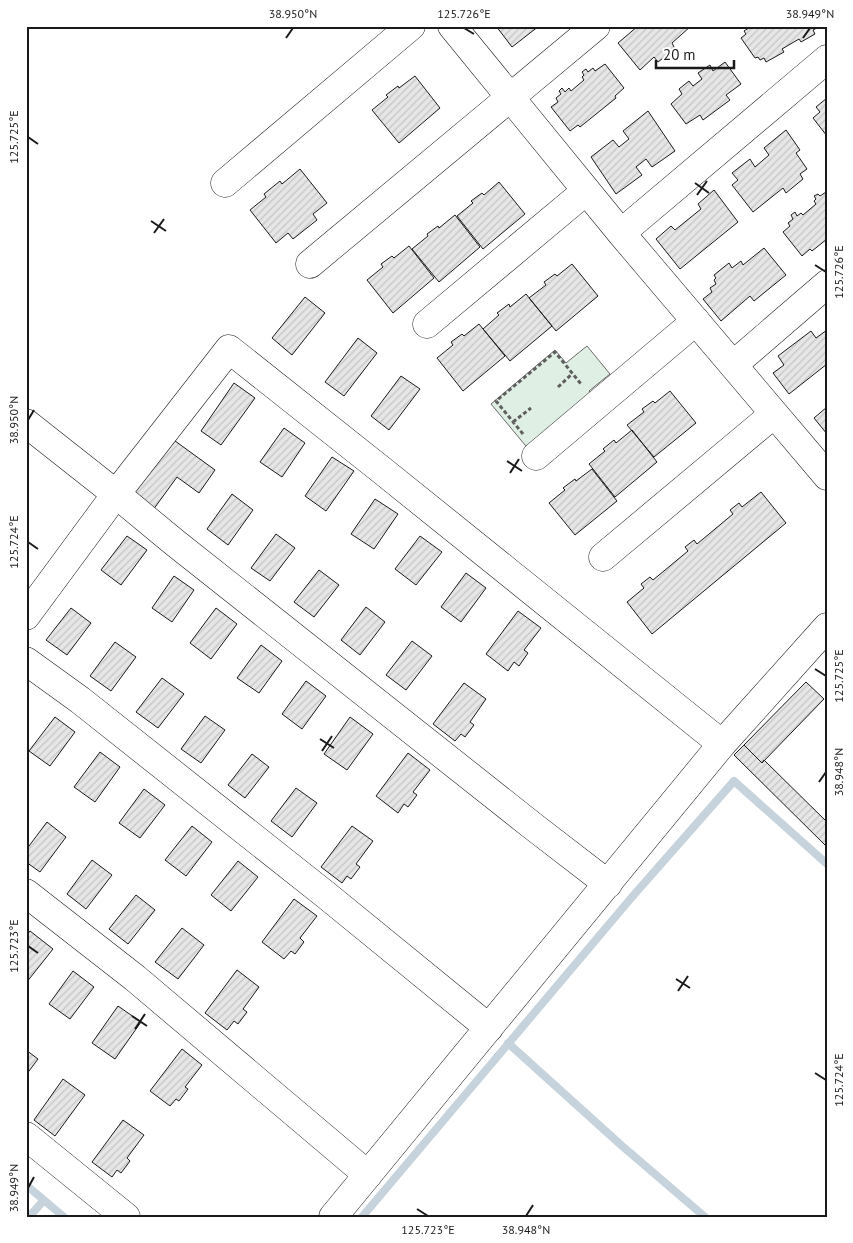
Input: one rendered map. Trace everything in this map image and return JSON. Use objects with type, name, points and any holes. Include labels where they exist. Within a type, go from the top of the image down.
[{"type":"street","points":[[225,184],[411,26]]},
{"type":"street","points":[[452,26],[586,191],[827,476]]},
{"type":"street","points":[[310,264],[596,26]]},
{"type":"street","points":[[621,233],[827,59]]},
{"type":"street","points":[[427,324],[586,191]]},
{"type":"street","points":[[733,365],[827,284]]},
{"type":"street","points":[[538,455],[696,321]]},
{"type":"street","points":[[26,616],[116,494],[229,350],[722,744]]},
{"type":"street","points":[[603,557],[774,414]]},
{"type":"street","points":[[26,422],[174,542],[608,884]]},
{"type":"street","points":[[333,1217],[722,744],[827,627]]},
{"type":"street","points":[[26,661],[80,700],[318,888],[489,1028]]},
{"type":"street","points":[[26,893],[135,978],[368,1175]]},
{"type":"street","points":[[26,1136],[126,1217]]},
{"type":"path","points":[[538,455],[496,401],[555,352],[598,404]]},
{"type":"path","points":[[558,387],[573,374]]},
{"type":"path","points":[[513,422],[531,408]]},
{"type":"green space","points":[[587,346],[610,374],[589,391],[594,398],[530,451],[491,404],[555,350],[566,363]]},
{"type":"building","points":[[496,26],[539,26],[512,47]]},
{"type":"building","points":[[638,26],[691,26],[672,43],[675,49],[658,62],[654,57],[640,70],[618,43]]},
{"type":"building","points":[[752,26],[816,26],[817,28],[813,30],[815,34],[801,42],[799,39],[782,49],[784,52],[766,62],[764,58],[760,60],[758,57],[755,58],[741,38],[746,34],[744,31]]},
{"type":"building","points":[[725,62],[741,84],[726,95],[730,100],[703,120],[700,115],[686,124],[671,104],[682,94],[679,89],[689,81],[693,86],[702,79],[698,73],[710,65],[713,71]]},
{"type":"building","points":[[605,64],[624,88],[615,96],[616,98],[580,127],[578,125],[570,131],[551,107],[558,102],[556,98],[561,94],[559,91],[562,88],[565,92],[569,88],[571,91],[584,80],[582,72],[586,69],[588,72],[593,68],[595,71]]},
{"type":"building","points":[[415,76],[440,108],[399,143],[372,110],[388,97],[386,95]]},
{"type":"building","points":[[827,98],[827,136],[813,118],[820,112],[816,107]]},
{"type":"building","points":[[648,111],[675,151],[652,167],[646,159],[636,167],[642,175],[616,194],[591,157],[613,140],[619,147],[629,139],[623,131]]},
{"type":"building","points":[[786,130],[800,150],[796,153],[807,169],[800,174],[803,179],[786,193],[783,188],[753,212],[732,185],[738,180],[732,173],[750,159],[755,167],[769,155],[764,148]]},
{"type":"building","points":[[300,169],[327,203],[313,214],[317,220],[293,239],[288,233],[276,243],[250,210],[266,197],[264,194],[280,181],[282,184]]},
{"type":"building","points":[[499,182],[525,214],[483,249],[457,216],[473,203],[471,201],[482,193],[484,195]]},
{"type":"building","points":[[714,190],[738,222],[680,269],[656,239],[671,226],[675,230],[701,209],[698,204]]},
{"type":"building","points":[[826,192],[827,239],[802,256],[783,232],[790,226],[788,223],[793,219],[791,215],[795,212],[797,216],[801,213],[803,215],[816,204],[814,196],[818,194],[820,196]]},
{"type":"building","points":[[455,215],[480,247],[439,282],[412,249],[428,236],[427,234],[438,226],[439,228]]},
{"type":"building","points":[[409,246],[434,278],[393,313],[367,280],[383,267],[381,264],[392,256],[394,258]]},
{"type":"building","points":[[764,248],[786,275],[754,301],[750,296],[721,321],[703,299],[712,292],[710,288],[716,284],[714,275],[729,263],[732,268],[741,261],[743,265]]},
{"type":"building","points":[[572,264],[598,296],[556,331],[529,298],[546,285],[544,282],[555,274],[557,276]]},
{"type":"building","points":[[526,294],[552,326],[510,361],[483,329],[499,315],[497,313],[509,304],[510,307]]},
{"type":"building","points":[[305,297],[325,313],[292,355],[272,338]]},
{"type":"building","points":[[479,324],[505,356],[463,391],[437,358],[453,345],[451,342],[462,334],[464,336]]},
{"type":"building","points":[[827,330],[827,364],[789,394],[773,373],[784,365],[778,356],[811,331],[816,338]]},
{"type":"building","points":[[358,338],[377,353],[344,396],[325,382]]},
{"type":"building","points":[[401,376],[420,389],[389,430],[371,416]]},
{"type":"building","points":[[234,383],[255,398],[221,445],[201,431]]},
{"type":"building","points":[[670,391],[696,423],[654,457],[627,425],[644,412],[642,409],[653,401],[655,403]]},
{"type":"building","points":[[827,407],[827,434],[814,418]]},
{"type":"building","points":[[284,428],[305,443],[282,477],[260,462]]},
{"type":"building","points":[[632,430],[657,462],[615,497],[589,464],[605,451],[603,449],[614,440],[616,443]]},
{"type":"building","points":[[171,438],[215,470],[199,493],[177,477],[153,510],[131,494]]},
{"type":"building","points":[[332,457],[354,471],[326,511],[305,496]]},
{"type":"building","points":[[592,469],[617,501],[575,535],[549,503],[565,490],[563,488]]},
{"type":"building","points":[[761,492],[786,523],[652,634],[627,602],[644,588],[641,584],[650,577],[653,580],[688,551],[685,547],[694,540],[697,544],[733,514],[730,510],[739,503],[742,507]]},
{"type":"building","points":[[232,494],[253,510],[228,545],[207,529]]},
{"type":"building","points":[[375,499],[398,514],[374,549],[351,534]]},
{"type":"building","points":[[276,534],[295,548],[270,581],[251,568]]},
{"type":"building","points":[[127,536],[147,550],[121,585],[101,570]]},
{"type":"building","points":[[420,536],[442,552],[416,585],[395,569]]},
{"type":"building","points":[[319,570],[339,585],[314,617],[294,602]]},
{"type":"building","points":[[466,573],[486,588],[461,622],[441,607]]},
{"type":"building","points":[[174,576],[194,590],[172,622],[152,608]]},
{"type":"building","points":[[366,607],[385,622],[360,655],[341,640]]},
{"type":"building","points":[[71,608],[91,623],[67,655],[46,640]]},
{"type":"building","points":[[216,608],[237,624],[211,659],[190,643]]},
{"type":"building","points":[[518,611],[541,628],[524,650],[528,653],[519,666],[514,662],[508,671],[486,654]]},
{"type":"building","points":[[412,641],[432,656],[406,690],[386,675]]},
{"type":"building","points":[[115,642],[136,657],[111,691],[90,676]]},
{"type":"building","points":[[261,645],[282,661],[259,693],[237,678]]},
{"type":"building","points":[[162,678],[184,694],[158,728],[136,712]]},
{"type":"building","points":[[306,681],[326,696],[302,729],[282,714]]},
{"type":"building","points":[[806,682],[824,699],[762,763],[744,745]]},
{"type":"building","points":[[464,683],[486,699],[470,722],[474,725],[465,737],[461,734],[455,741],[433,724]]},
{"type":"building","points":[[205,716],[225,730],[201,763],[181,749]]},
{"type":"building","points":[[55,717],[75,732],[50,766],[29,751]]},
{"type":"building","points":[[350,717],[373,734],[347,770],[324,754]]},
{"type":"building","points":[[744,745],[762,763],[764,760],[827,822],[827,847],[734,755]]},
{"type":"building","points":[[100,752],[120,767],[95,802],[74,787]]},
{"type":"building","points":[[408,753],[430,770],[413,792],[417,795],[408,807],[404,804],[398,813],[376,796]]},
{"type":"building","points":[[252,754],[269,767],[245,798],[228,785]]},
{"type":"building","points":[[296,788],[317,803],[292,837],[271,821]]},
{"type":"building","points":[[144,789],[165,805],[140,838],[119,823]]},
{"type":"building","points":[[47,822],[66,837],[40,872],[26,862],[26,850]]},
{"type":"building","points":[[192,826],[212,842],[186,876],[165,860]]},
{"type":"building","points":[[352,826],[373,841],[356,864],[360,867],[351,879],[347,876],[342,883],[321,867]]},
{"type":"building","points":[[92,860],[112,875],[86,909],[67,894]]},
{"type":"building","points":[[238,861],[258,877],[231,911],[211,895]]},
{"type":"building","points":[[136,895],[155,910],[128,944],[109,929]]},
{"type":"building","points":[[294,899],[317,916],[300,938],[304,942],[295,954],[291,951],[284,959],[262,942]]},
{"type":"building","points":[[182,928],[204,945],[178,979],[155,962]]},
{"type":"building","points":[[30,931],[53,949],[26,983],[26,936]]},
{"type":"building","points":[[237,970],[259,987],[243,1009],[247,1012],[238,1024],[234,1021],[227,1030],[205,1013]]},
{"type":"building","points":[[73,971],[94,987],[70,1019],[49,1004]]},
{"type":"building","points":[[118,1006],[141,1022],[115,1059],[92,1043]]},
{"type":"building","points":[[182,1049],[202,1065],[185,1087],[188,1089],[179,1101],[176,1099],[170,1106],[150,1091]]},
{"type":"building","points":[[26,1050],[38,1059],[26,1075]]},
{"type":"building","points":[[63,1079],[85,1095],[55,1136],[34,1120]]},
{"type":"building","points":[[123,1120],[144,1135],[127,1158],[130,1161],[121,1173],[117,1170],[112,1177],[92,1162]]},
{"type":"waterway","points":[[362,1217],[632,897],[734,781],[827,864]]},
{"type":"waterway","points":[[508,1043],[621,1145],[705,1217]]},
{"type":"waterway","points":[[26,1185],[64,1217]]},
{"type":"waterway","points":[[29,1217],[44,1200]]}]
